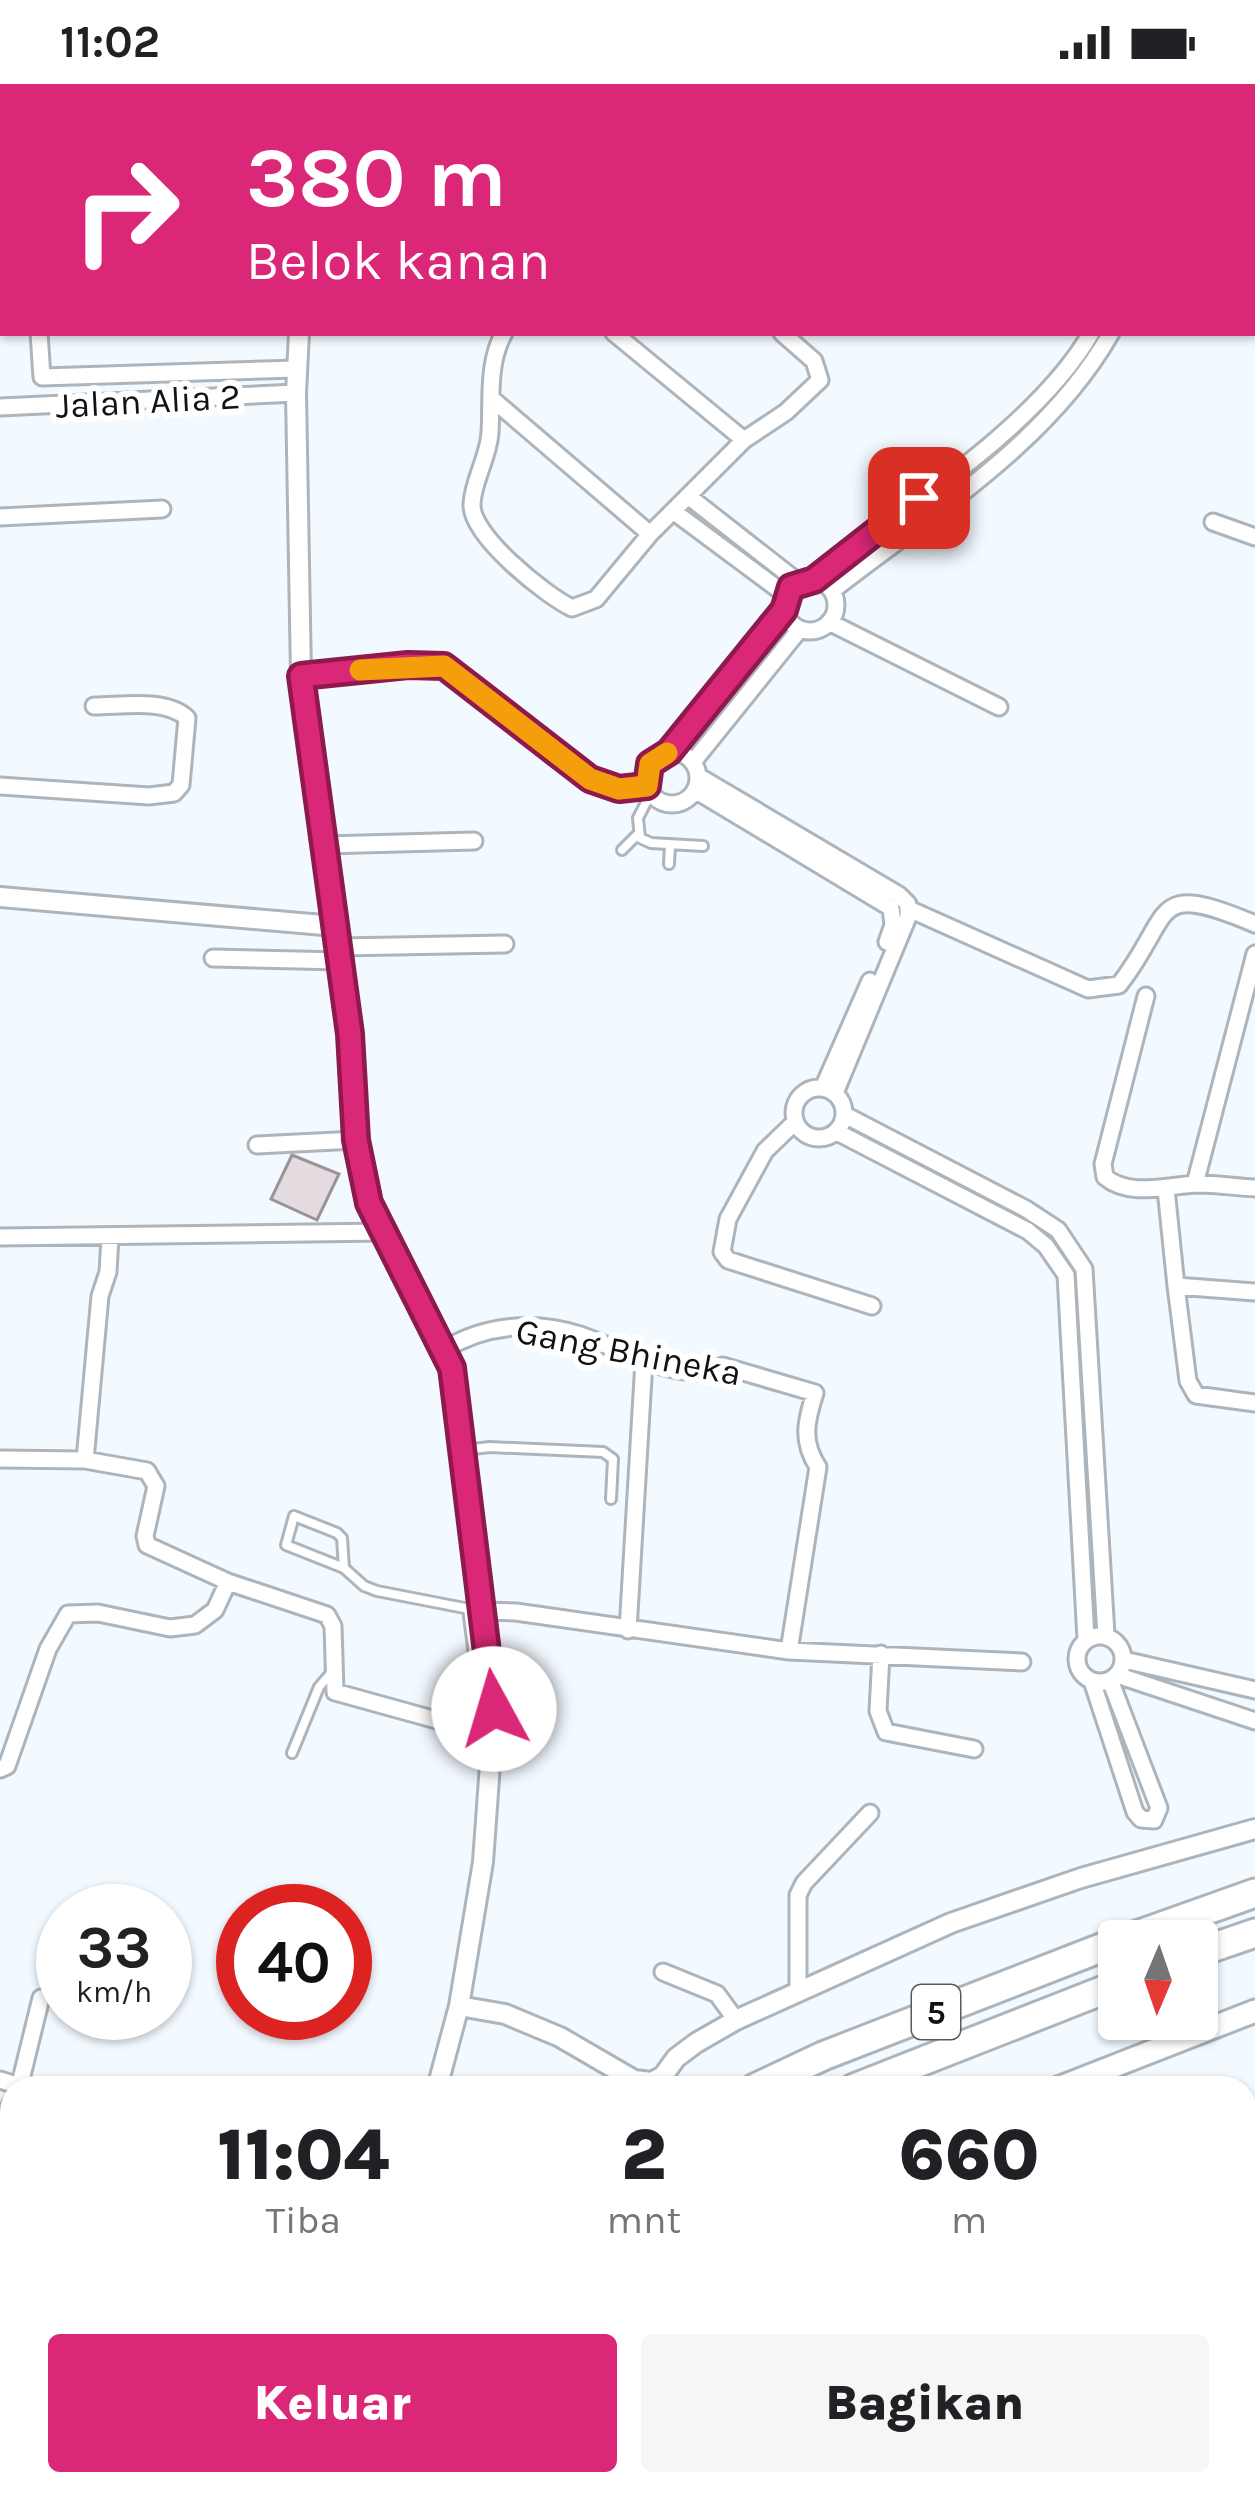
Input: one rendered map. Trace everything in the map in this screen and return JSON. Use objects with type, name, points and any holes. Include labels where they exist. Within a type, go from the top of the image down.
[{"type":"highway","name":"5","points":[[1178,1920],[1255,1893]]},
{"type":"highway","points":[[1218,1946],[1255,1933]]},
{"type":"highway","name":"5","points":[[780,2076],[1098,1949]]},
{"type":"highway","name":"5","points":[[885,2076],[1098,1992]]},
{"type":"main road","points":[[1089,2076],[1255,2011]]},
{"type":"street","points":[[39,336],[42,376],[297,370]]},
{"type":"street","points":[[299,336],[301,676],[350,1034],[356,1140],[365,1190],[452,1368],[476,1610],[494,1709],[483,1862],[458,2006],[440,2076]]},
{"type":"street","points":[[503,336],[494,357],[488,457],[475,488],[472,515],[486,539],[572,608],[596,599],[650,534],[744,440],[820,380],[814,361],[785,336]]},
{"type":"street","points":[[618,336],[744,440]]},
{"type":"street","points":[[649,790],[650,764],[669,752],[806,581],[990,444],[1051,388],[1089,336]]},
{"type":"street","points":[[832,591],[1028,439],[1088,372],[1109,336]]},
{"type":"street","name":"Jalan Alia 2","points":[[0,407],[296,393]]},
{"type":"street","points":[[490,398],[650,534]]},
{"type":"street","points":[[680,504],[806,581],[832,591]]},
{"type":"street","points":[[680,504],[785,603],[790,622],[800,629],[821,628],[829,622],[836,604],[832,591]]},
{"type":"street","points":[[0,517],[162,508]]},
{"type":"street","points":[[1213,522],[1255,537]]},
{"type":"street","points":[[829,622],[999,707]]},
{"type":"street","points":[[301,676],[444,666],[590,779],[619,789],[649,790],[674,804],[690,797],[696,776],[800,629]]},
{"type":"street","points":[[0,786],[149,796],[174,793],[181,785],[184,714],[166,706],[94,706]]},
{"type":"street","points":[[669,752],[682,754],[696,776],[892,908],[888,941],[829,1090]]},
{"type":"street","points":[[696,776],[899,895],[909,909],[1088,989],[1119,985],[1167,910],[1182,902],[1203,903],[1255,924]]},
{"type":"street","points":[[323,845],[475,842]]},
{"type":"street","points":[[0,897],[338,945]]},
{"type":"street","points":[[829,1090],[909,909]]},
{"type":"street","points":[[213,958],[338,945],[505,944]]},
{"type":"street","points":[[1195,1184],[1255,954]]},
{"type":"street","points":[[1146,996],[1103,1165],[1105,1178],[1113,1184],[1166,1189],[1195,1184],[1255,1188]]},
{"type":"street","points":[[829,1090],[845,1114],[1026,1209],[1058,1231],[1076,1251],[1084,1269],[1106,1635],[1119,1645],[1111,1674],[1135,1812],[1141,1819],[1154,1820],[1159,1808],[1111,1674]]},
{"type":"street","points":[[829,1090],[805,1091],[794,1105],[794,1124],[805,1136],[822,1139],[837,1132],[845,1114]]},
{"type":"street","points":[[794,1124],[765,1151],[728,1219],[722,1252],[728,1260],[872,1306]]},
{"type":"street","points":[[837,1132],[1028,1231],[1066,1275],[1086,1639]]},
{"type":"street","points":[[257,1145],[356,1140]]},
{"type":"street","points":[[1166,1189],[1188,1381],[1196,1395],[1255,1403]]},
{"type":"street","points":[[0,1237],[384,1232]]},
{"type":"street","points":[[85,1460],[110,1237]]},
{"type":"street","points":[[1176,1286],[1255,1292]]},
{"type":"street","name":"Gang Bhineka","points":[[445,1349],[469,1334],[515,1326],[570,1332],[644,1361],[712,1372],[723,1366],[815,1393],[805,1435],[807,1451],[818,1467],[789,1651]]},
{"type":"street","points":[[628,1630],[644,1361]]},
{"type":"street","points":[[0,1459],[85,1460],[152,1474],[156,1486],[146,1543],[228,1582],[327,1615],[334,1627],[333,1687],[340,1695],[494,1736]]},
{"type":"street","points":[[1080,1564],[1100,1563]]},
{"type":"street","points":[[0,1768],[7,1766],[48,1649],[68,1614],[98,1613],[170,1628],[195,1625],[215,1610],[228,1582]]},
{"type":"street","points":[[476,1610],[789,1651],[1022,1662]]},
{"type":"street","points":[[1106,1635],[1086,1639],[1078,1649],[1081,1674],[1255,1690]]},
{"type":"street","points":[[881,1654],[878,1712],[886,1732],[974,1749]]},
{"type":"street","points":[[1111,1674],[1254,1719]]},
{"type":"street","points":[[798,1991],[798,1895],[870,1813]]},
{"type":"street","points":[[663,2076],[676,2058],[736,2020],[952,1923],[1081,1878],[1255,1828]]},
{"type":"street","points":[[662,1972],[717,1994],[736,2020]]},
{"type":"street","points":[[458,2006],[505,2014],[560,2037],[627,2076]]},
{"type":"street","points":[[21,2076],[36,2018]]},
{"type":"lane","points":[[622,850],[638,834],[638,818],[649,790]]},
{"type":"lane","points":[[638,834],[651,843],[703,846]]},
{"type":"lane","points":[[669,864],[670,845]]},
{"type":"lane","points":[[462,1451],[603,1452],[613,1459],[610,1498]]},
{"type":"lane","points":[[344,1568],[338,1533],[294,1516],[286,1545],[344,1568],[376,1592],[476,1610]]},
{"type":"lane","points":[[292,1753],[319,1687],[333,1671]]},
{"type":"building","points":[[292,1155],[339,1174],[317,1220],[271,1199]]},
{"type":"slow traffic","points":[[360,670],[444,666],[604,786],[647,786],[650,764],[667,753]]},
{"type":"route","points":[[494,1709],[452,1368],[369,1203],[362,1177],[350,1034],[301,676],[444,666],[590,779],[619,789],[647,786],[650,764],[669,752],[784,610],[791,587],[814,580],[919,498]]}]
